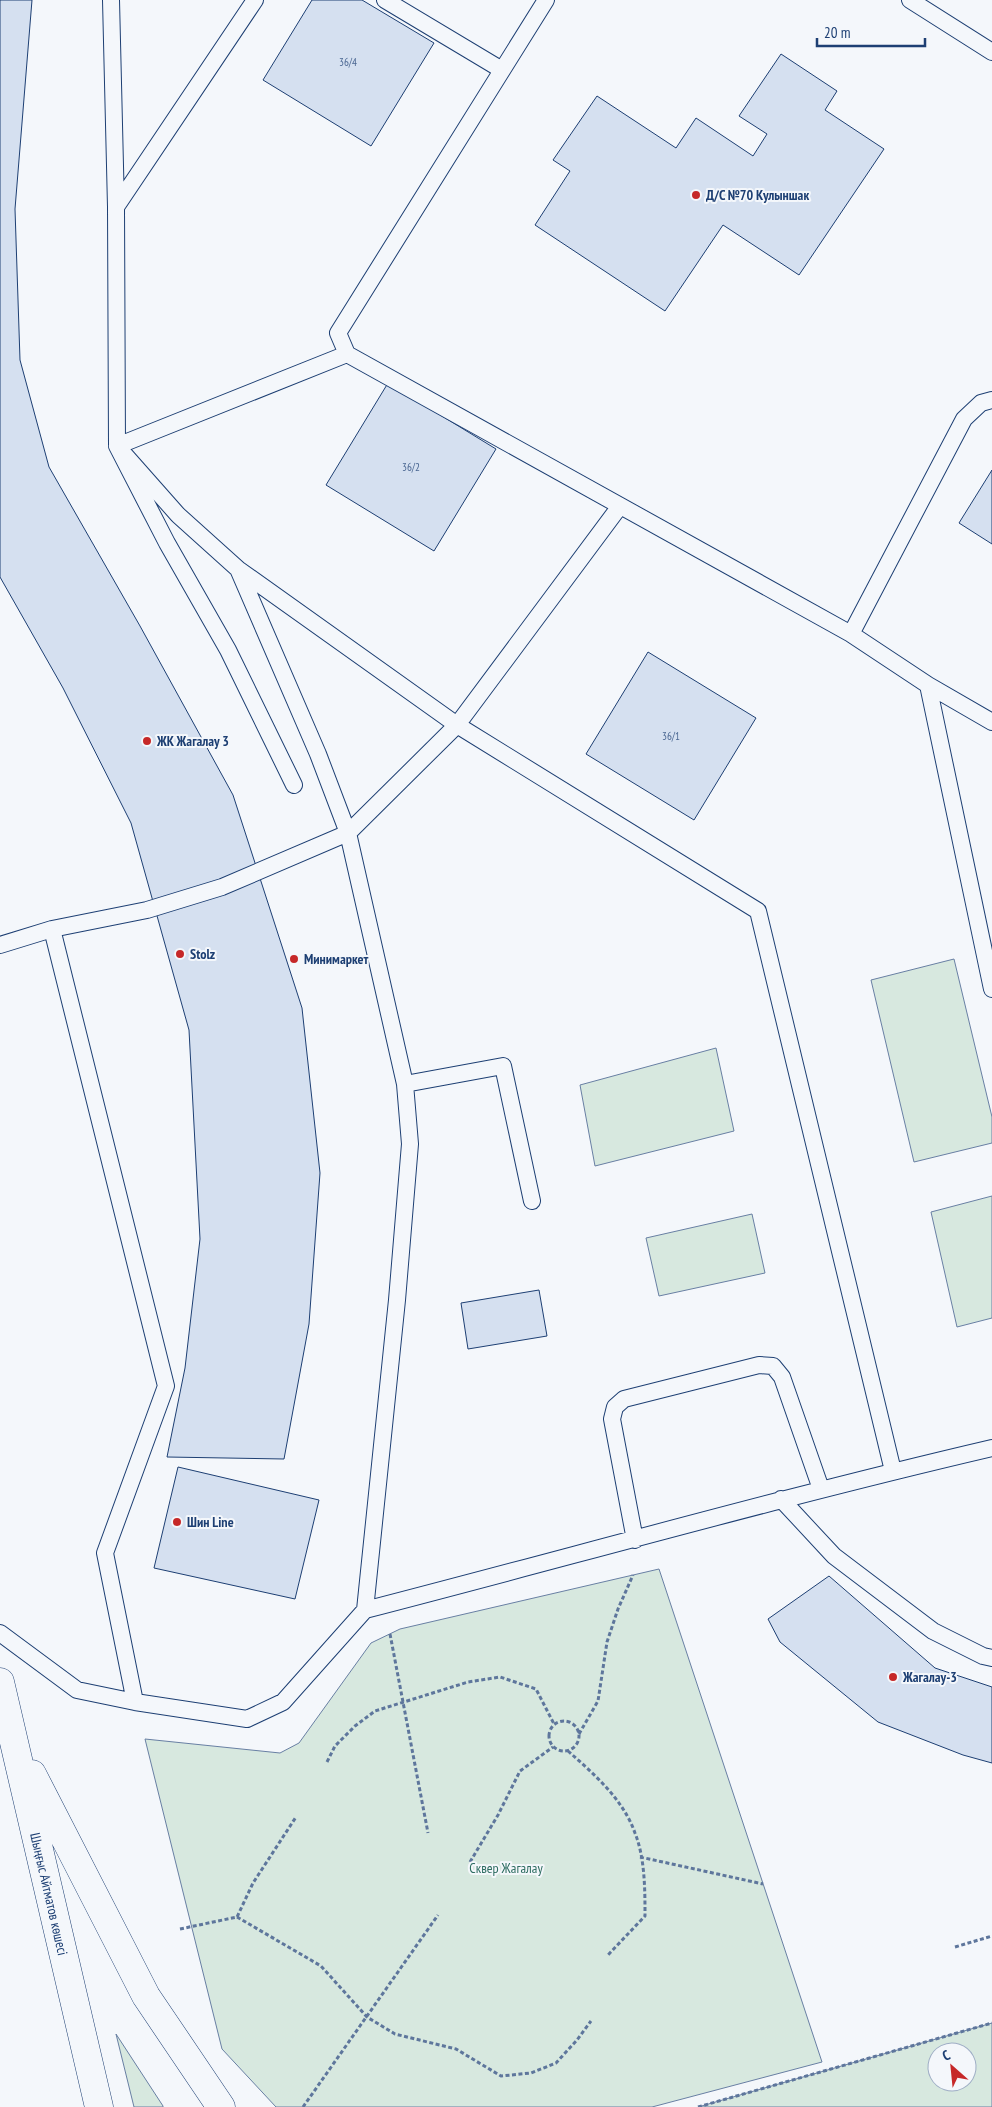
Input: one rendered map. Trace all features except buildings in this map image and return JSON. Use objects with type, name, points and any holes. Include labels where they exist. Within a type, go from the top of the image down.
[{"type":"main road","name":"Шыңғыс Айтматов көшесі","points":[[0,1682],[99,2107]]},
{"type":"main road","points":[[13,1737],[146,1996],[221,2107]]},
{"type":"lane","points":[[111,0],[116,207],[117,446],[167,543],[228,650],[294,785]]},
{"type":"lane","points":[[116,207],[255,0]]},
{"type":"lane","points":[[385,0],[502,70]]},
{"type":"lane","points":[[546,0],[338,333],[347,354],[851,634],[928,686],[992,722]]},
{"type":"lane","points":[[910,0],[992,52]]},
{"type":"lane","points":[[117,446],[347,354]]},
{"type":"lane","points":[[851,634],[964,420],[981,403],[992,400]]},
{"type":"lane","points":[[117,446],[178,515],[238,569],[458,725],[758,911],[893,1471]]},
{"type":"lane","points":[[0,945],[52,928],[147,910],[222,887],[348,833],[458,725],[620,506]]},
{"type":"lane","points":[[238,569],[318,754],[348,833],[405,1084],[409,1154],[397,1300],[365,1610]]},
{"type":"lane","points":[[928,686],[992,989]]},
{"type":"lane","points":[[52,928],[166,1386],[105,1553],[135,1702]]},
{"type":"lane","points":[[405,1084],[503,1066],[532,1201]]},
{"type":"lane","points":[[635,1540],[612,1420],[615,1407],[624,1399],[759,1365],[774,1366],[782,1377],[821,1489]]},
{"type":"lane","points":[[0,1633],[77,1690],[135,1702],[247,1719],[283,1702],[365,1610],[635,1540],[781,1499],[992,1448]]},
{"type":"lane","points":[[781,1499],[834,1556],[933,1631],[983,1656],[992,1658]]},
{"type":"path","points":[[579,1734],[571,1723],[562,1721],[554,1724],[549,1731],[549,1740],[553,1747],[561,1751],[568,1751],[578,1741],[579,1734],[598,1701],[608,1642],[618,1609],[632,1575]]},
{"type":"path","points":[[390,1634],[428,1833]]},
{"type":"path","points":[[327,1762],[335,1746],[355,1726],[375,1711],[403,1704],[468,1682],[500,1677],[536,1688],[554,1724]]},
{"type":"path","points":[[470,1862],[498,1815],[520,1771],[553,1747]]},
{"type":"path","points":[[568,1751],[599,1778],[619,1803],[636,1833],[645,1879],[645,1916],[607,1956]]},
{"type":"path","points":[[238,1917],[253,1883],[296,1817]]},
{"type":"path","points":[[640,1857],[764,1884]]},
{"type":"path","points":[[303,2107],[438,1915]]},
{"type":"path","points":[[180,1929],[238,1917],[321,1966],[367,2017],[395,2034],[456,2049],[501,2076],[531,2073],[556,2063],[591,2021]]},
{"type":"path","points":[[954,1947],[992,1936]]},
{"type":"path","points":[[698,2107],[992,2023]]},
{"type":"green space","points":[[954,959],[992,1117],[992,1143],[914,1162],[871,980]]},
{"type":"green space","points":[[716,1048],[734,1131],[595,1166],[580,1085]]},
{"type":"green space","points":[[992,1196],[992,1318],[957,1327],[931,1212]]},
{"type":"green space","points":[[752,1214],[765,1273],[659,1296],[646,1238]]},
{"type":"green space","name":"Сквер Жагалау","points":[[659,1569],[822,2062],[652,2107],[276,2107],[222,2049],[145,1739],[280,1753],[299,1743],[371,1643],[400,1629]]},
{"type":"green space","points":[[992,2023],[992,2107],[698,2107]]},
{"type":"green space","points":[[116,2034],[163,2106],[163,2107],[134,2107]]},
{"type":"place","name":"Д/С №70 Кулыншак","points":[[696,195]]},
{"type":"place","name":"ЖК Жагалау 3","points":[[147,741]]},
{"type":"place","name":"Stolz","points":[[180,954]]},
{"type":"place","name":"Минимаркет","points":[[294,959]]},
{"type":"place","name":"Шин Line","points":[[177,1522]]},
{"type":"place","name":"Жагалау-3","points":[[893,1677]]}]
